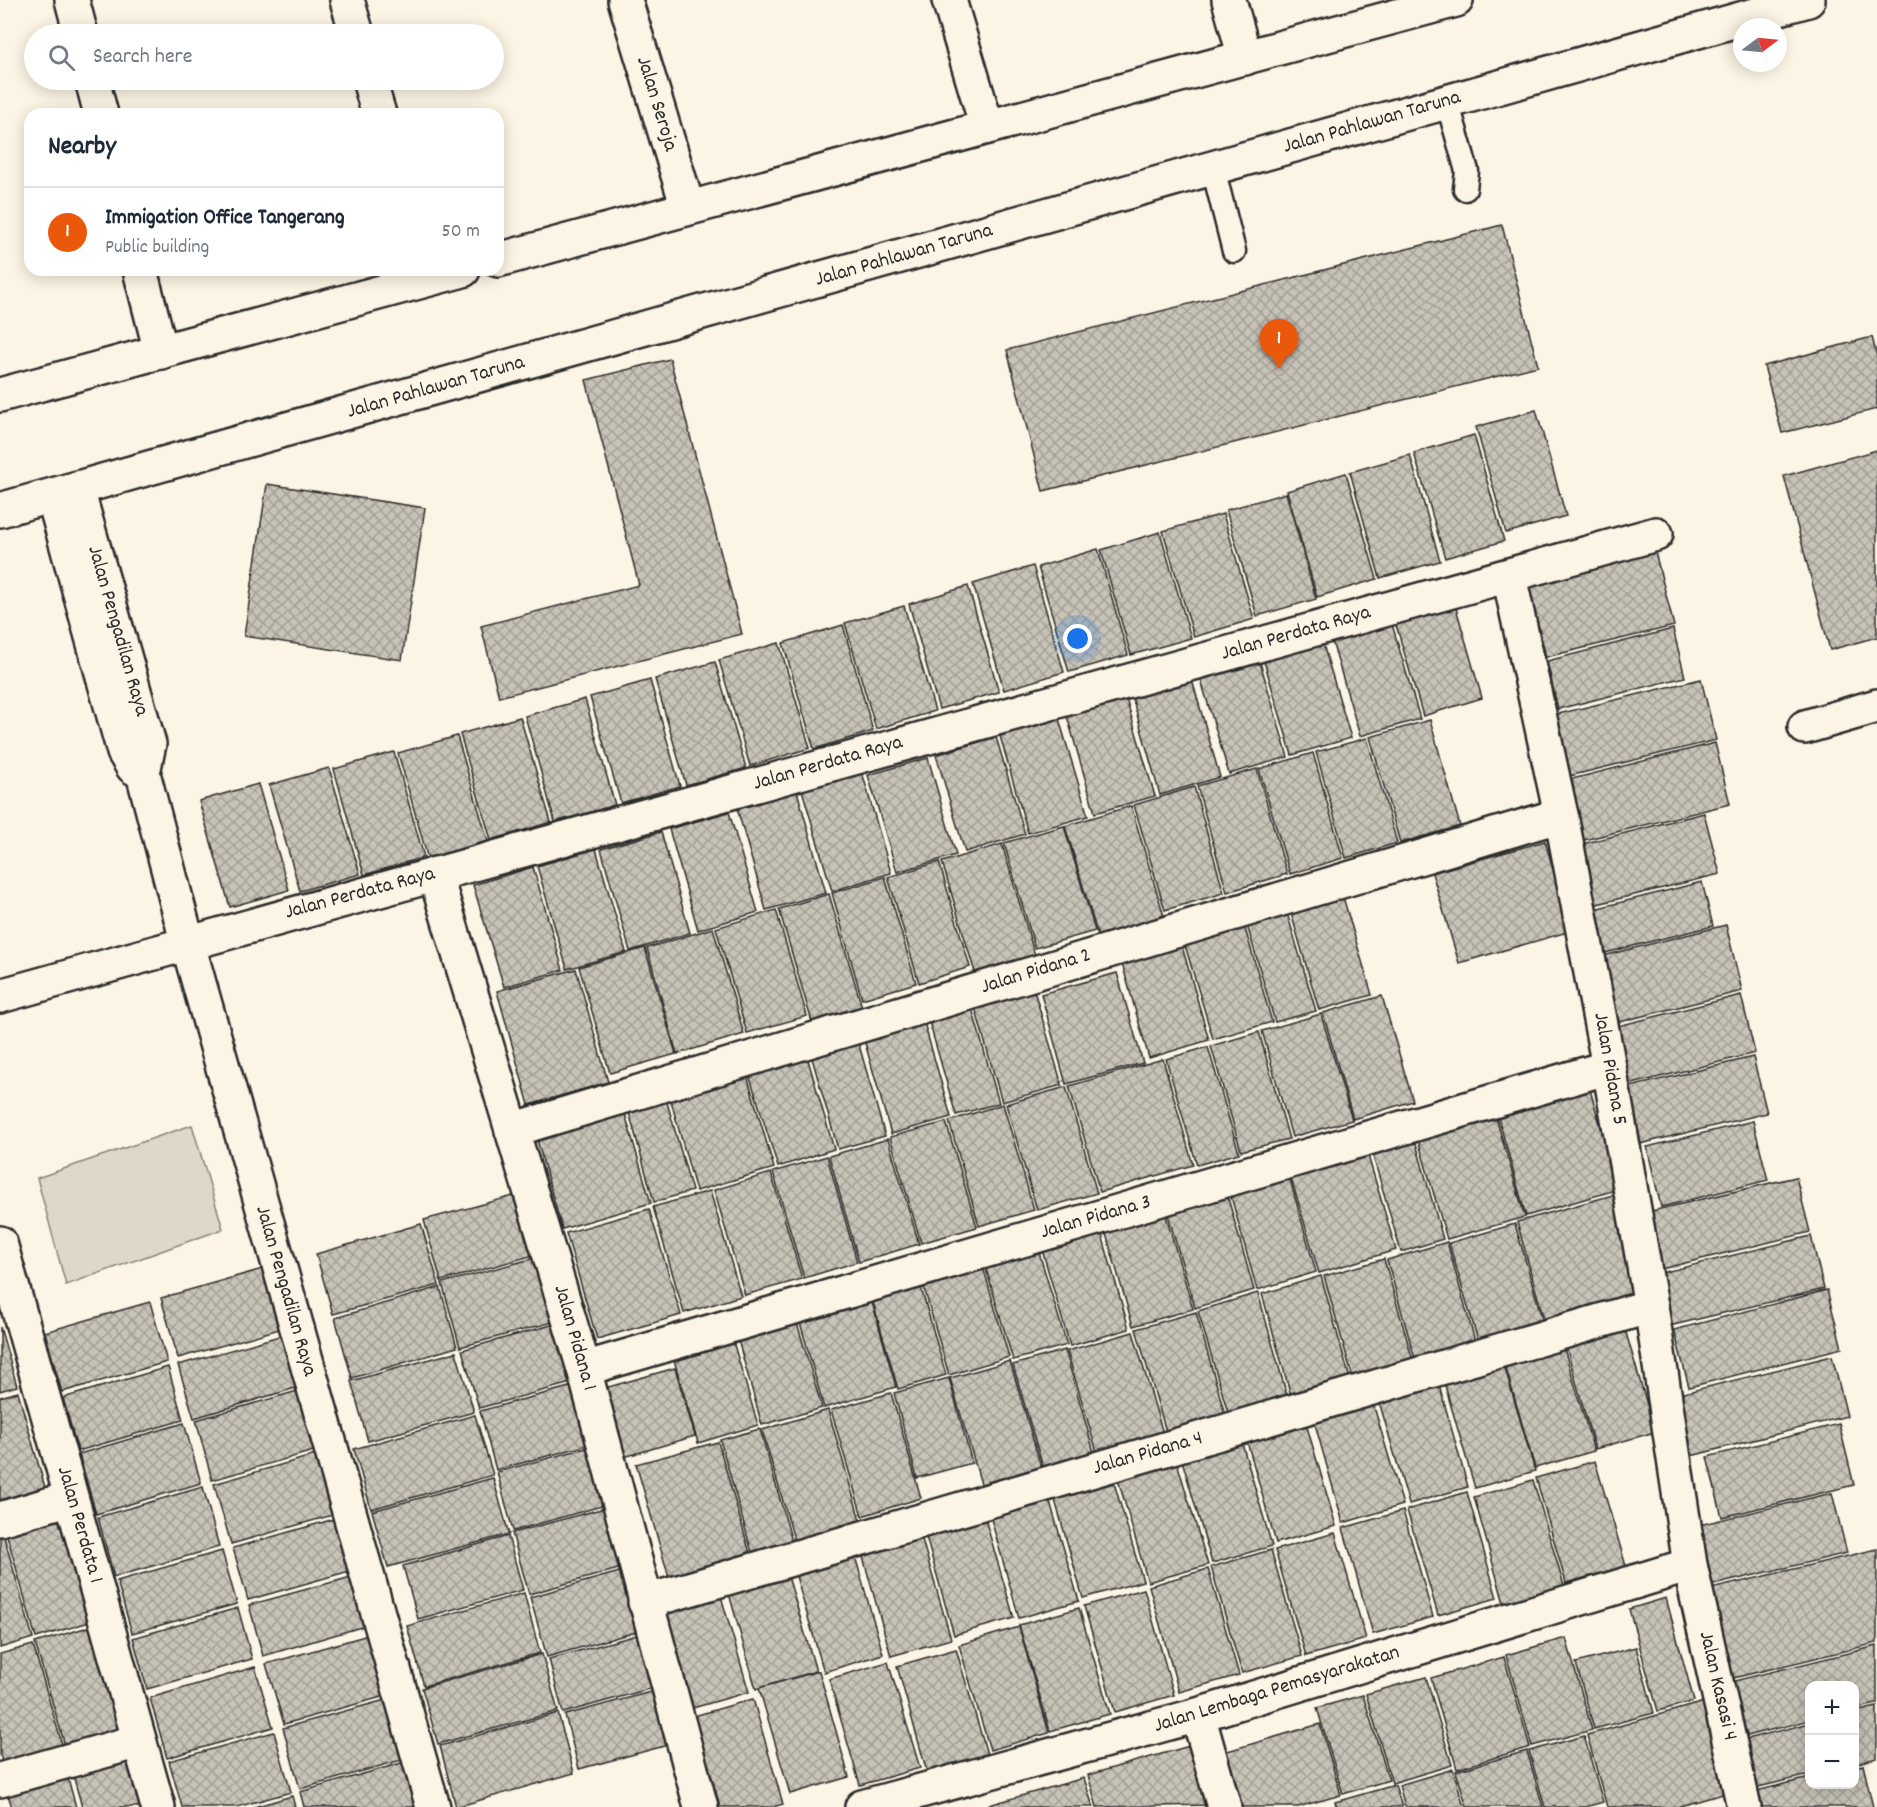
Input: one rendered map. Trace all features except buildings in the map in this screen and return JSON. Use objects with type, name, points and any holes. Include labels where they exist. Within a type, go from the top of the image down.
[{"type":"street","points":[[72,0],[78,24]]},
{"type":"street","points":[[347,0],[354,24]]},
{"type":"street","name":"Jalan Seroja","points":[[625,0],[688,208]]},
{"type":"street","points":[[949,0],[987,128]]},
{"type":"street","points":[[1229,0],[1245,58]]},
{"type":"street","points":[[504,258],[1456,0]]},
{"type":"street","name":"Jalan Pahlawan Taruna","points":[[0,510],[1808,0]]},
{"type":"street","points":[[95,90],[99,108]]},
{"type":"street","points":[[372,90],[377,108]]},
{"type":"street","points":[[142,276],[161,352]]},
{"type":"street","points":[[1,392],[161,352],[420,276]]},
{"type":"street","name":"Jalan Pengadilan Raya","points":[[65,493],[149,744],[143,774],[187,941],[433,1807]]},
{"type":"street","name":"Jalan Perdata Raya","points":[[0,996],[187,941],[1656,534]]},
{"type":"street","name":"Jalan Pidana 5","points":[[1509,576],[1561,815],[1609,1067],[1652,1306],[1690,1565]]},
{"type":"street","points":[[1805,728],[1877,706]]},
{"type":"street","name":"Jalan Pidana 2","points":[[512,1130],[1561,815]]},
{"type":"street","name":"Jalan Pidana 1","points":[[435,874],[584,1369],[700,1807]]},
{"type":"street","name":"Jalan Pidana 3","points":[[584,1369],[1609,1067]]},
{"type":"street","name":"Jalan Perdata 1","points":[[2,1256],[158,1807]]},
{"type":"street","name":"Jalan Pidana 4","points":[[645,1602],[1652,1306]]},
{"type":"street","points":[[0,1519],[71,1498]]},
{"type":"street","name":"Jalan Lembaga Pemasyarakatan","points":[[862,1807],[959,1794],[1198,1715],[1690,1565]]},
{"type":"street","name":"Jalan Kasasi 4","points":[[1690,1565],[1744,1807]]},
{"type":"street","points":[[1198,1715],[1224,1807]]},
{"type":"street","points":[[0,1780],[139,1741]]},
{"type":"lane","points":[[1447,101],[1467,171],[1465,189]]},
{"type":"lane","points":[[1213,168],[1234,250]]},
{"type":"shaded area","points":[[192,1125],[223,1229],[66,1285],[37,1178]]},
{"type":"place","name":"Immigation Office Tangerang","points":[[1279,369]]}]
